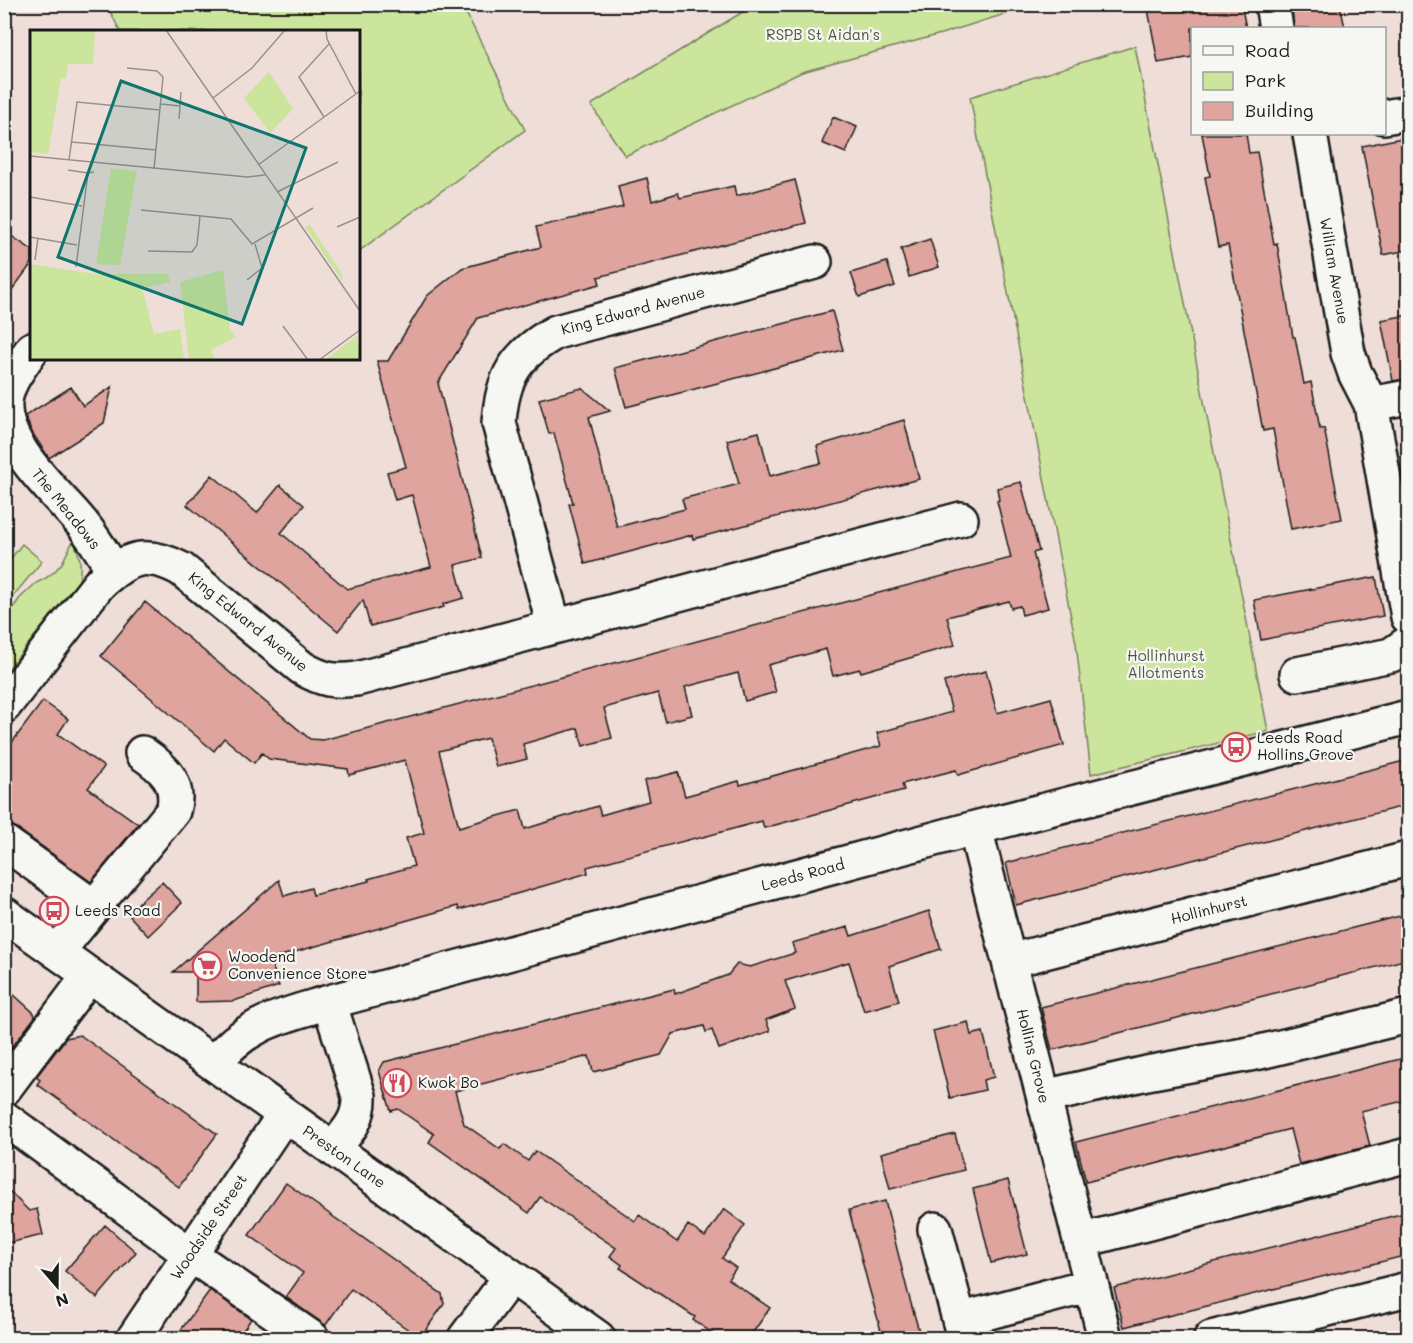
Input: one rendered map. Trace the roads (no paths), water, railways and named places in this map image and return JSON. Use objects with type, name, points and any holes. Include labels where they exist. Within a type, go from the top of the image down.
[{"type":"street","points":[[1272,4],[1276,27]]},
{"type":"street","points":[[1386,117],[1408,113]]},
{"type":"street","name":"William Avenue","points":[[1310,135],[1348,352],[1355,373],[1371,404],[1408,617]]},
{"type":"street","name":"King Edward Avenue","points":[[554,626],[499,423],[500,400],[507,378],[519,358],[536,343],[556,332],[814,262]]},
{"type":"street","name":"The Meadows","points":[[30,352],[11,380],[5,402],[8,426],[18,448],[82,523],[114,571]]},
{"type":"street","points":[[1371,404],[1408,397]]},
{"type":"street","name":"King Edward Avenue","points":[[4,706],[99,584],[129,561],[147,557],[165,560],[181,569],[302,668],[319,678],[338,682],[357,679],[961,519]]},
{"type":"street","points":[[1297,674],[1391,655],[1408,643]]},
{"type":"street","name":"Leeds Road","points":[[213,1064],[226,1048],[246,1032],[269,1020],[329,1002],[975,828],[1408,717]]},
{"type":"street","points":[[57,952],[173,811],[176,801],[174,786],[163,767],[142,753]]},
{"type":"street","name":"Hollins Grove","points":[[975,828],[1105,1338]]},
{"type":"street","points":[[4,842],[94,907]]},
{"type":"street","name":"Hollinhurst","points":[[1009,962],[1408,858]]},
{"type":"street","points":[[4,915],[89,976],[4,1089]]},
{"type":"street","name":"Preston Lane","points":[[89,976],[598,1338]]},
{"type":"street","points":[[329,1002],[359,1096],[359,1108],[354,1125],[333,1149]]},
{"type":"street","points":[[1044,1097],[1147,1073],[1260,1052],[1408,1016]]},
{"type":"street","name":"Woodside Street","points":[[134,1338],[284,1115]]},
{"type":"street","points":[[4,1118],[305,1336]]},
{"type":"street","points":[[1080,1241],[1408,1155]]},
{"type":"street","points":[[935,1228],[961,1329],[1091,1285]]},
{"type":"street","points":[[465,1338],[511,1276]]},
{"type":"street","points":[[1211,1338],[1408,1289]]},
{"type":"place","name":"Leeds Road Hollins Grove","points":[[1236,747]]},
{"type":"place","name":"Leeds Road","points":[[54,911]]},
{"type":"place","name":"Woodend Convenience Store","points":[[207,966]]},
{"type":"place","name":"Kwok Bo","points":[[397,1083]]},
{"type":"park label","name":"RSPB St Aidan's","points":[[823,35]]},
{"type":"park label","name":"Hollinhurst Allotments","points":[[1166,664]]}]
